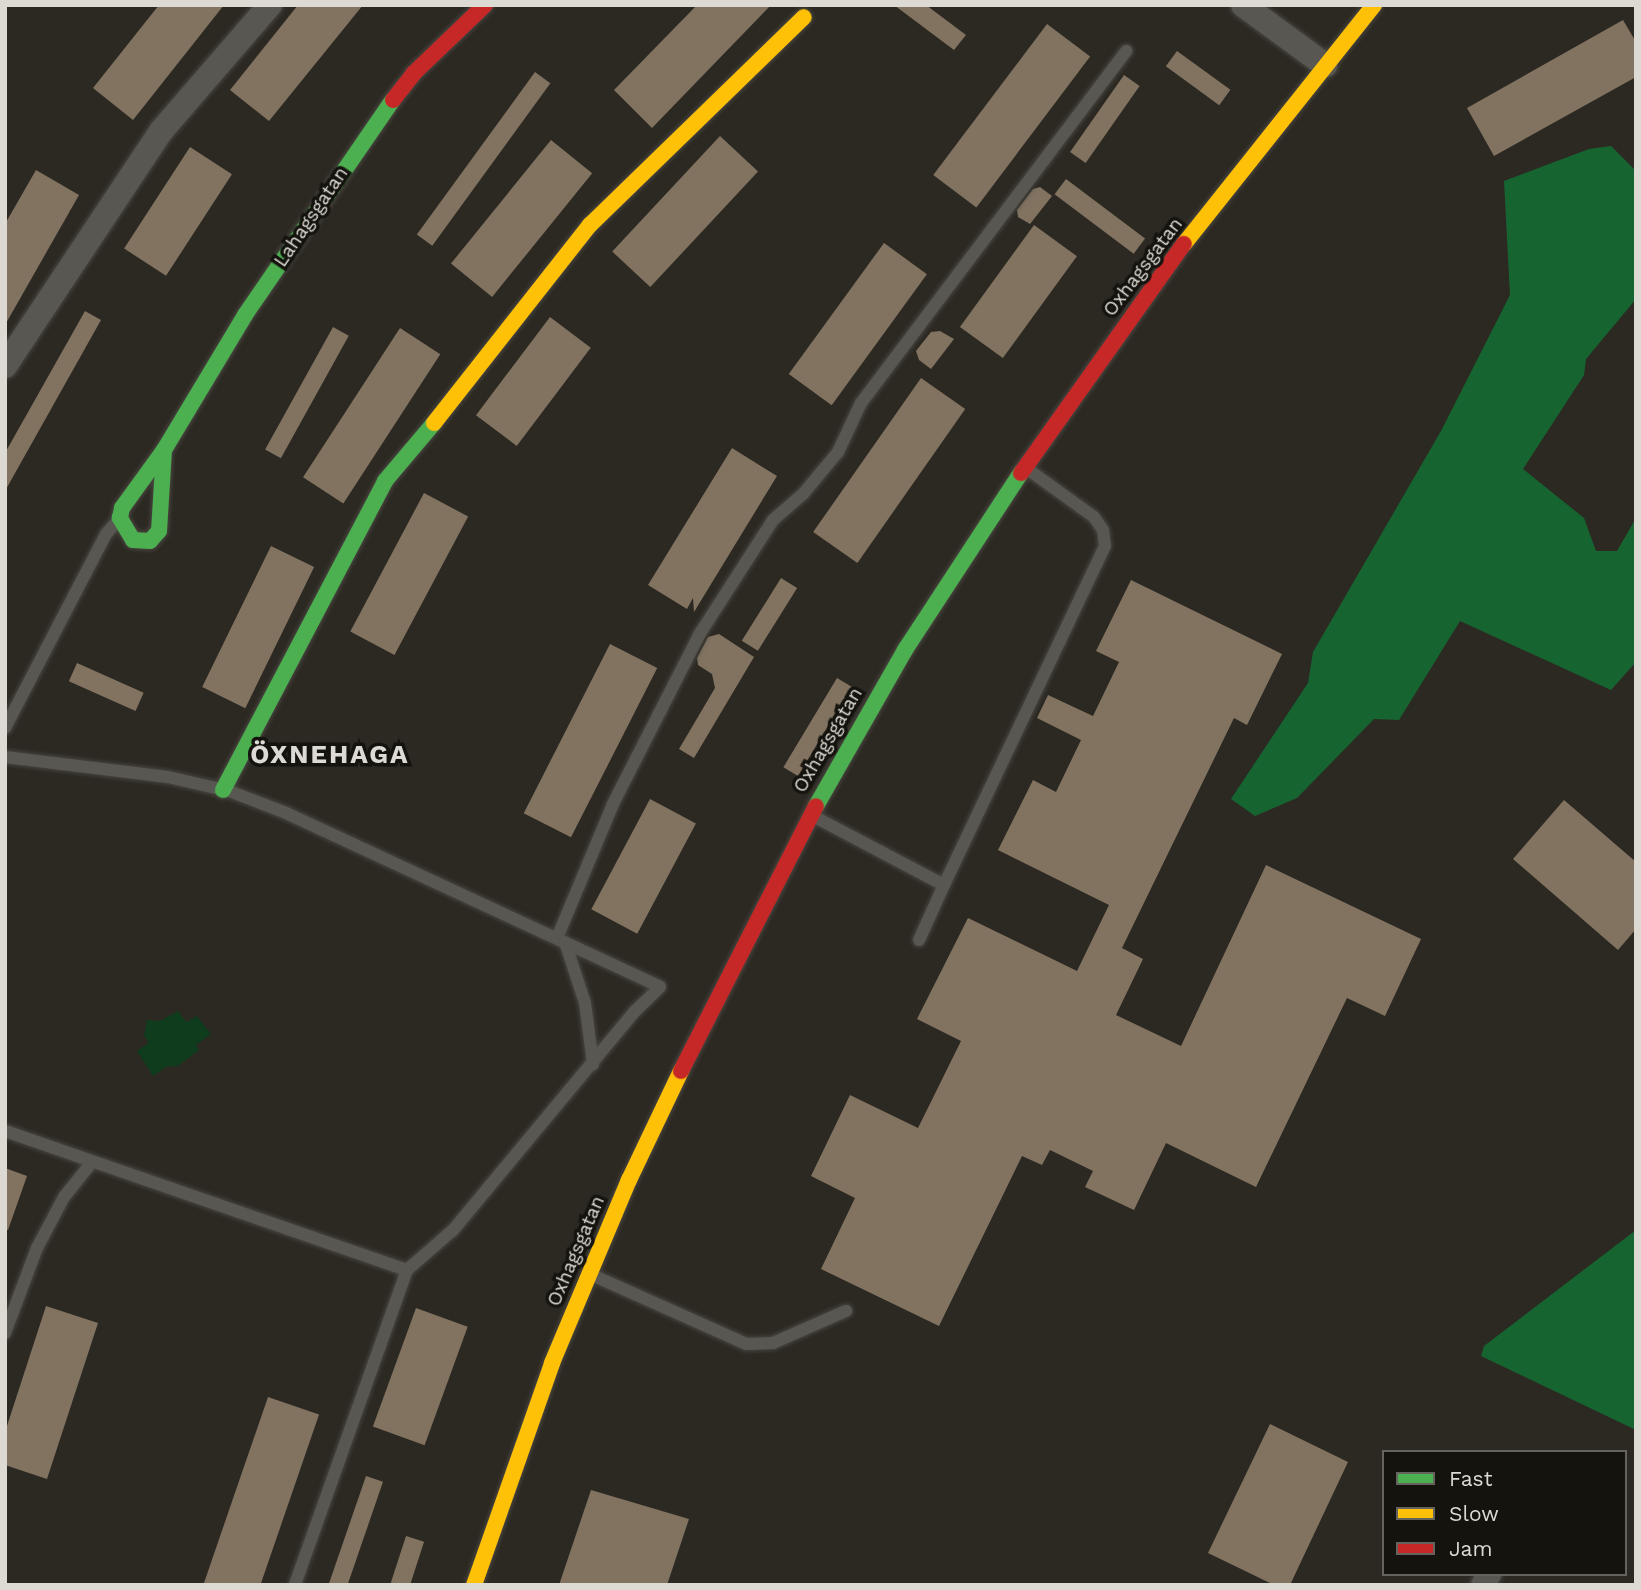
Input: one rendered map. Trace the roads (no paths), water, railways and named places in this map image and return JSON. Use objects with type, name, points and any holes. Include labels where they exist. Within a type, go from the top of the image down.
[{"type":"street","points":[[5,366],[162,130],[270,5]]},
{"type":"street","points":[[1243,5],[1325,65]]},
{"type":"street","name":"Oxhagsgatan","points":[[474,1585],[588,1273],[680,1071],[810,814],[905,650],[1024,467],[1184,246],[1374,5]]},
{"type":"street","name":"Lahagsgatan","points":[[164,450],[159,531],[150,541],[133,540],[120,518],[164,450],[207,374],[360,143],[414,73],[475,8]]},
{"type":"street","points":[[223,790],[254,739],[385,481],[485,363],[590,225],[808,11]]},
{"type":"lane","points":[[593,1065],[585,1003],[561,940],[613,804],[699,635],[774,520],[803,494],[838,452],[861,403],[1126,51]]},
{"type":"lane","points":[[919,940],[1105,546],[1103,530],[1094,517],[1024,467]]},
{"type":"lane","points":[[5,728],[106,534],[120,518]]},
{"type":"lane","points":[[5,757],[168,777],[223,790],[286,813],[660,987],[453,1230],[407,1270],[295,1585]]},
{"type":"lane","points":[[810,814],[944,885]]},
{"type":"lane","points":[[5,1131],[407,1270]]},
{"type":"lane","points":[[5,1333],[37,1248],[64,1197],[92,1162]]},
{"type":"lane","points":[[588,1273],[746,1344],[773,1343],[846,1311]]},
{"type":"district","name":"ÖXNEHAGA","points":[[330,755]]}]
